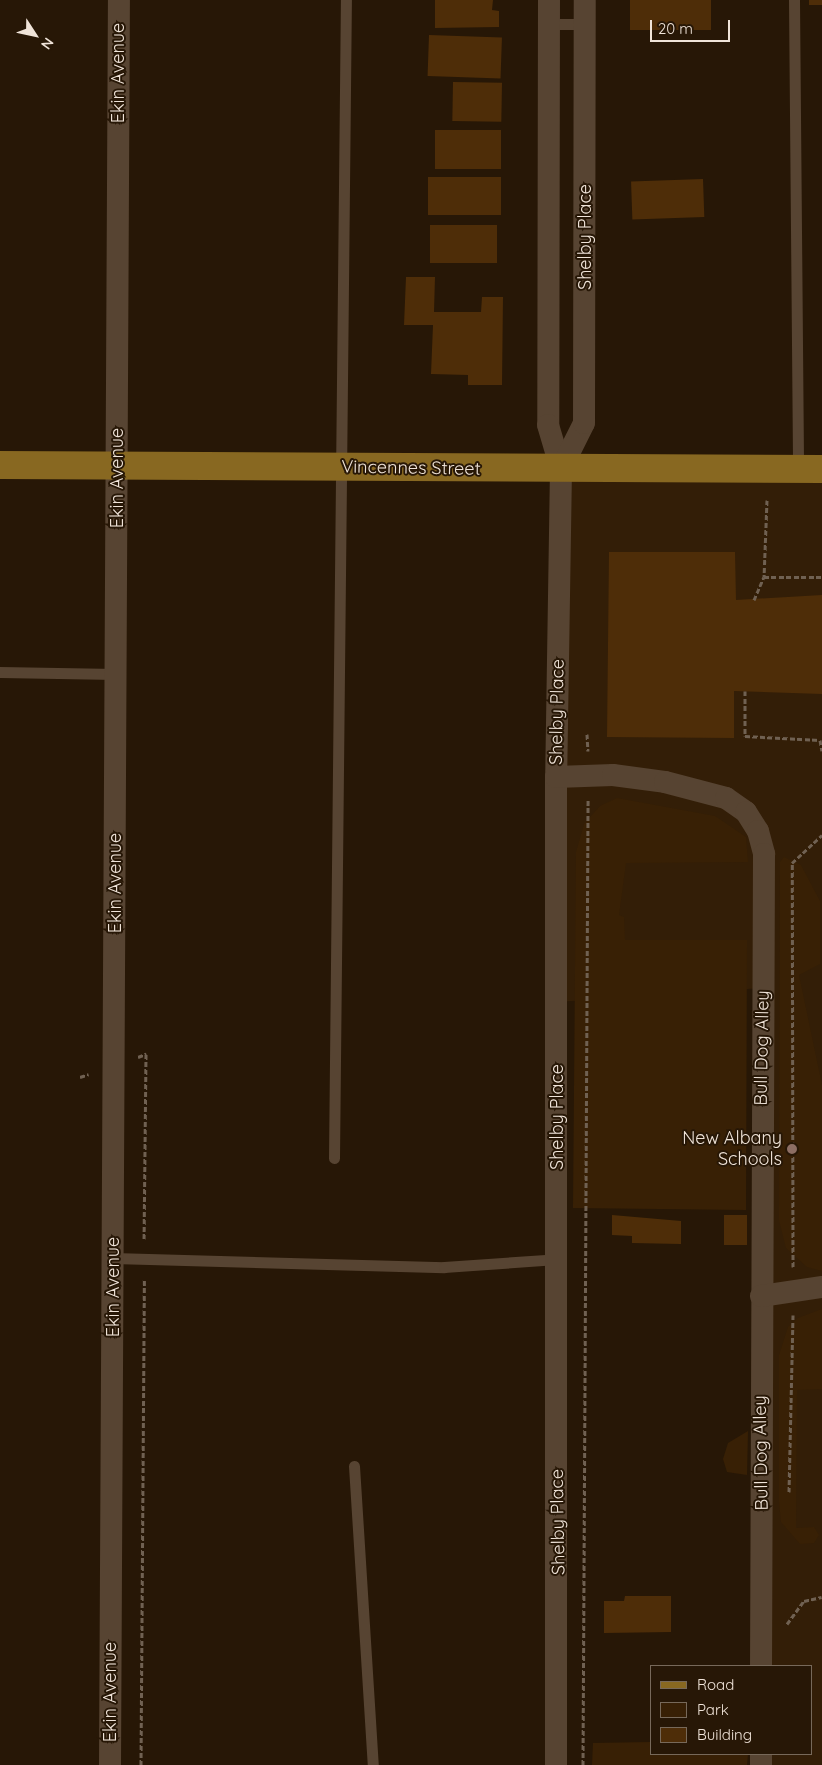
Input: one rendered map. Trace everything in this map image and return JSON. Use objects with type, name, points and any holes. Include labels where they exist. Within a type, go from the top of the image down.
[{"type":"main road","name":"Vincennes Street","points":[[0,465],[810,469]]},
{"type":"street","name":"Ekin Avenue","points":[[110,1765],[118,0]]},
{"type":"street","name":"Shelby Place","points":[[549,0],[548,425],[561,469],[556,777],[556,1765]]},
{"type":"street","name":"Shelby Place","points":[[561,469],[584,423],[585,0]]},
{"type":"street","name":"Bull Dog Alley","points":[[556,777],[613,775],[707,791],[746,812],[758,831],[764,854],[761,1665]]},
{"type":"street","points":[[761,1296],[822,1288]]},
{"type":"lane","points":[[334,1158],[346,0]]},
{"type":"lane","points":[[794,0],[810,469]]},
{"type":"lane","points":[[549,24],[585,24]]},
{"type":"lane","points":[[0,672],[116,674]]},
{"type":"lane","points":[[113,1258],[444,1267],[557,1259]]},
{"type":"lane","points":[[354,1466],[373,1765]]},
{"type":"path","points":[[754,600],[764,577],[767,500]]},
{"type":"path","points":[[764,577],[822,577]]},
{"type":"path","points":[[745,691],[745,736],[821,740],[822,751]]},
{"type":"path","points":[[583,1765],[588,734]]},
{"type":"path","points":[[788,1500],[793,1292],[792,863],[822,835]]},
{"type":"path","points":[[80,1077],[146,1054],[141,1765]]},
{"type":"path","points":[[785,1618],[784,1627],[804,1601],[822,1597]]},
{"type":"shaded area","name":"New Albany Schools","points":[[561,469],[822,470],[822,1765],[764,1765],[763,1755],[812,1755],[812,1665],[763,1665],[762,988],[557,1002]]},
{"type":"green space","points":[[617,798],[715,816],[746,837],[748,862],[626,863],[619,915],[624,917],[625,940],[747,940],[746,1210],[573,1208],[576,852],[584,824],[600,806]]},
{"type":"green space","points":[[784,857],[801,865],[820,901],[820,964],[799,975],[822,1085],[822,1271],[807,1267],[786,1248],[779,1220],[780,862]]},
{"type":"green space","points":[[822,1309],[822,1389],[797,1390],[796,1528],[814,1527],[819,1535],[814,1543],[800,1544],[781,1522],[779,1502],[779,1355],[788,1327],[798,1318]]},
{"type":"green space","points":[[748,1431],[747,1475],[727,1472],[723,1459],[728,1443]]},
{"type":"green space","points":[[650,1742],[650,1755],[748,1755],[747,1765],[592,1765],[593,1743]]},
{"type":"building","points":[[435,0],[493,0],[492,10],[499,11],[499,27],[435,28]]},
{"type":"building","points":[[630,0],[711,0],[711,30],[630,30]]},
{"type":"building","points":[[809,0],[822,0],[822,5],[809,5]]},
{"type":"building","points":[[429,35],[502,38],[501,79],[428,76]]},
{"type":"building","points":[[453,82],[502,83],[501,122],[452,121]]},
{"type":"building","points":[[435,130],[501,130],[501,169],[435,169]]},
{"type":"building","points":[[428,177],[501,177],[501,215],[428,215]]},
{"type":"building","points":[[703,179],[704,217],[632,219],[631,182]]},
{"type":"building","points":[[430,225],[497,225],[497,263],[430,263]]},
{"type":"building","points":[[406,277],[435,277],[434,312],[481,312],[482,297],[503,297],[502,385],[468,385],[468,375],[431,374],[433,325],[404,325]]},
{"type":"building","points":[[609,552],[735,552],[736,600],[822,595],[822,694],[734,691],[734,738],[607,737]]},
{"type":"building","points":[[612,1215],[681,1221],[681,1244],[632,1243],[632,1236],[612,1235]]},
{"type":"building","points":[[724,1215],[747,1215],[747,1245],[724,1245]]},
{"type":"building","points":[[625,1596],[671,1596],[671,1632],[604,1633],[604,1601],[624,1601]]},
{"type":"place","name":"New Albany Schools","points":[[792,1149]]}]
